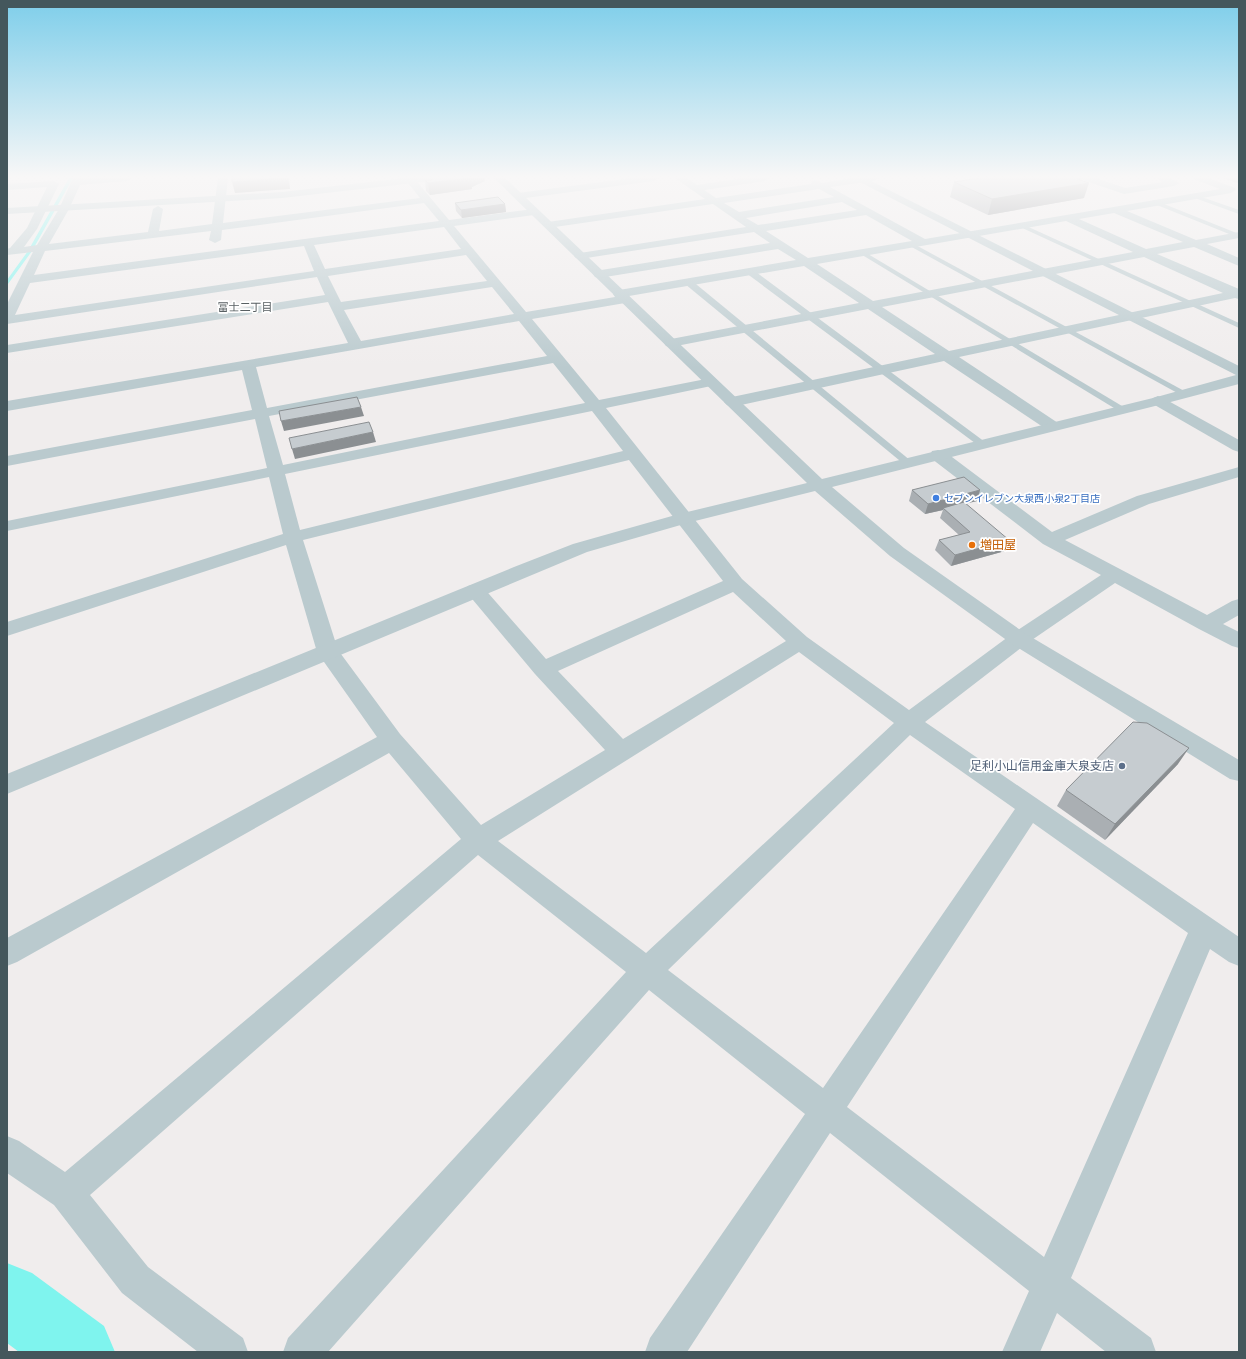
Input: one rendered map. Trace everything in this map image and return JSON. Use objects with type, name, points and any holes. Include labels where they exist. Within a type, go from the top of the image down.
[{"type":"street","points":[[10,251],[20,241]]},
{"type":"street","points":[[7,317],[45,241]]},
{"type":"street","points":[[10,251],[98,241]]},
{"type":"street","points":[[212,256],[215,241]]},
{"type":"street","points":[[26,280],[320,241]]},
{"type":"street","points":[[461,241],[595,405],[735,583],[800,642],[909,722],[1239,953]]},
{"type":"street","points":[[565,241],[819,486],[896,552],[1019,639],[1239,772]]},
{"type":"street","points":[[580,256],[675,241]]},
{"type":"street","points":[[775,241],[1052,426]]},
{"type":"street","points":[[7,406],[523,317],[688,282],[926,241]]},
{"type":"street","points":[[983,241],[1239,372]]},
{"type":"street","points":[[1119,241],[1238,294]]},
{"type":"street","points":[[1190,241],[1239,262]]},
{"type":"street","points":[[671,343],[1203,241]]},
{"type":"street","points":[[308,243],[320,273],[357,346]]},
{"type":"street","points":[[599,274],[780,245]]},
{"type":"street","points":[[7,320],[469,251]]},
{"type":"street","points":[[7,349],[334,302],[495,283]]},
{"type":"street","points":[[732,402],[1238,294]]},
{"type":"street","points":[[7,461],[557,358]]},
{"type":"street","points":[[248,364],[293,537],[328,652],[392,740],[478,840],[1137,1352]]},
{"type":"street","points":[[7,784],[580,548],[685,518],[1158,401],[1239,379]]},
{"type":"street","points":[[7,526],[711,382]]},
{"type":"street","points":[[1158,401],[1239,448]]},
{"type":"street","points":[[7,629],[293,537],[634,454]]},
{"type":"street","points":[[938,455],[1050,540],[1239,642]]},
{"type":"street","points":[[1050,540],[1144,500],[1239,472]]},
{"type":"street","points":[[302,1352],[647,971],[909,722],[1019,639],[1114,575]]},
{"type":"street","points":[[543,669],[735,583]]},
{"type":"street","points":[[475,590],[543,669],[621,752]]},
{"type":"street","points":[[1206,624],[1239,606]]},
{"type":"street","points":[[66,1193],[478,840],[800,642]]},
{"type":"street","points":[[7,953],[392,740]]},
{"type":"street","points":[[664,1352],[1030,807]]},
{"type":"street","points":[[1021,1352],[1204,929]]},
{"type":"street","points":[[7,1153],[66,1193],[135,1280],[229,1352]]},
{"type":"lane","points":[[1055,241],[1239,326]]},
{"type":"lane","points":[[910,244],[1184,393]]},
{"type":"lane","points":[[862,252],[1122,409]]},
{"type":"lane","points":[[749,271],[982,444]]},
{"type":"lane","points":[[688,282],[908,463]]},
{"type":"building","points":[[357,397],[361,407],[281,421],[279,411]]},
{"type":"building","points":[[369,422],[373,432],[292,449],[289,438]]},
{"type":"building","points":[[964,477],[980,490],[928,504],[912,490]]},
{"type":"building","points":[[964,502],[1009,540],[955,555],[939,540],[970,532],[943,508]]},
{"type":"building","points":[[1133,722],[1147,723],[1189,748],[1115,824],[1066,790]]},
{"type":"waterway","points":[[7,283],[35,241]]},
{"type":"waterway","points":[[7,1298],[78,1352]]},
{"type":"place","name":"セブンイレブン大泉西小泉2丁目店","points":[[936,498]]},
{"type":"place","name":"増田屋","points":[[972,545]]},
{"type":"place","name":"足利小山信用金庫大泉支店","points":[[1122,766]]},
{"type":"district","name":"富士二丁目","points":[[245,307]]}]
